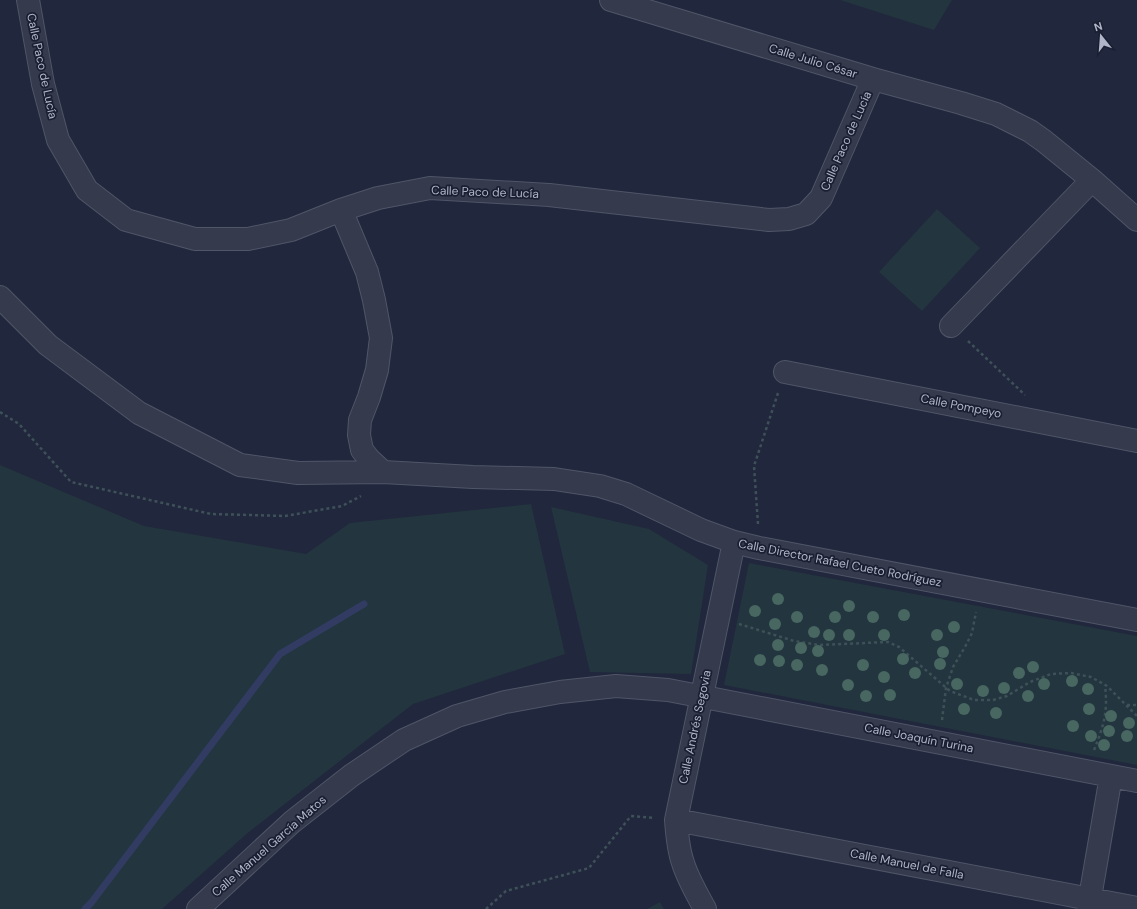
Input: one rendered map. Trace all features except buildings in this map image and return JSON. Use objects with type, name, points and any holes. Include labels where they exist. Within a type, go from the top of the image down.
[{"type":"street","name":"Calle Paco de Lucía","points":[[28,0],[43,84],[58,140],[87,190],[126,220],[195,239],[248,239],[291,230],[341,210],[378,198],[430,188],[549,195],[769,220],[789,220],[806,214],[821,198],[873,79]]},
{"type":"street","name":"Calle Julio César","points":[[611,0],[873,79],[996,114],[1030,131],[1044,141],[1092,180],[1137,220]]},
{"type":"street","points":[[951,326],[1092,180]]},
{"type":"street","points":[[341,210],[367,272],[378,323],[380,338],[377,370],[360,420],[359,435],[362,450],[383,472]]},
{"type":"street","name":"Calle Director Rafael Cueto Rodríguez","points":[[0,297],[48,345],[139,413],[240,464],[298,473],[383,472],[473,477],[554,479],[600,486],[626,494],[701,530],[734,542],[1137,620]]},
{"type":"street","name":"Calle Pompeyo","points":[[785,372],[1137,441]]},
{"type":"street","name":"Calle Andrés Segovia","points":[[704,909],[683,863],[678,845],[676,820],[734,542]]},
{"type":"street","name":"Calle Manuel García Matos","points":[[198,909],[292,822],[352,775],[404,740],[457,716],[506,702],[560,692],[616,686],[668,690],[702,696]]},
{"type":"street","name":"Calle Joaquín Turina","points":[[702,696],[1137,781]]},
{"type":"street","points":[[1089,904],[1111,776]]},
{"type":"street","name":"Calle Manuel de Falla","points":[[676,820],[1089,904],[1137,908]]},
{"type":"path","points":[[951,326],[1030,399]]},
{"type":"path","points":[[759,548],[754,466],[785,372]]},
{"type":"path","points":[[0,412],[19,424],[71,482],[211,514],[285,516],[342,506],[365,494],[383,472]]},
{"type":"path","points":[[940,742],[946,688],[953,667],[972,633],[976,612],[977,590]]},
{"type":"path","points":[[719,618],[794,641],[819,645],[888,642],[899,647],[950,691],[974,700],[992,700],[1007,696],[1030,682],[1051,674],[1071,673],[1091,677],[1105,685],[1137,716]]},
{"type":"path","points":[[1091,756],[1104,724],[1107,703],[1105,685]]},
{"type":"path","points":[[1126,705],[1137,705]]},
{"type":"path","points":[[486,909],[506,891],[589,868],[631,816],[676,820]]},
{"type":"shaded area","points":[[840,0],[952,0],[934,30]]},
{"type":"shaded area","points":[[937,209],[980,248],[922,311],[879,272]]},
{"type":"shaded area","points":[[0,465],[144,526],[306,554],[350,523],[531,504],[565,654],[413,704],[250,831],[162,909],[0,909]]},
{"type":"shaded area","points":[[551,507],[649,529],[708,565],[691,674],[590,672]]},
{"type":"shaded area","points":[[749,563],[1137,636],[1137,765],[724,685]]},
{"type":"shaded area","points":[[660,902],[664,909],[647,909]]},
{"type":"waterway","points":[[85,909],[280,654],[364,604]]}]
